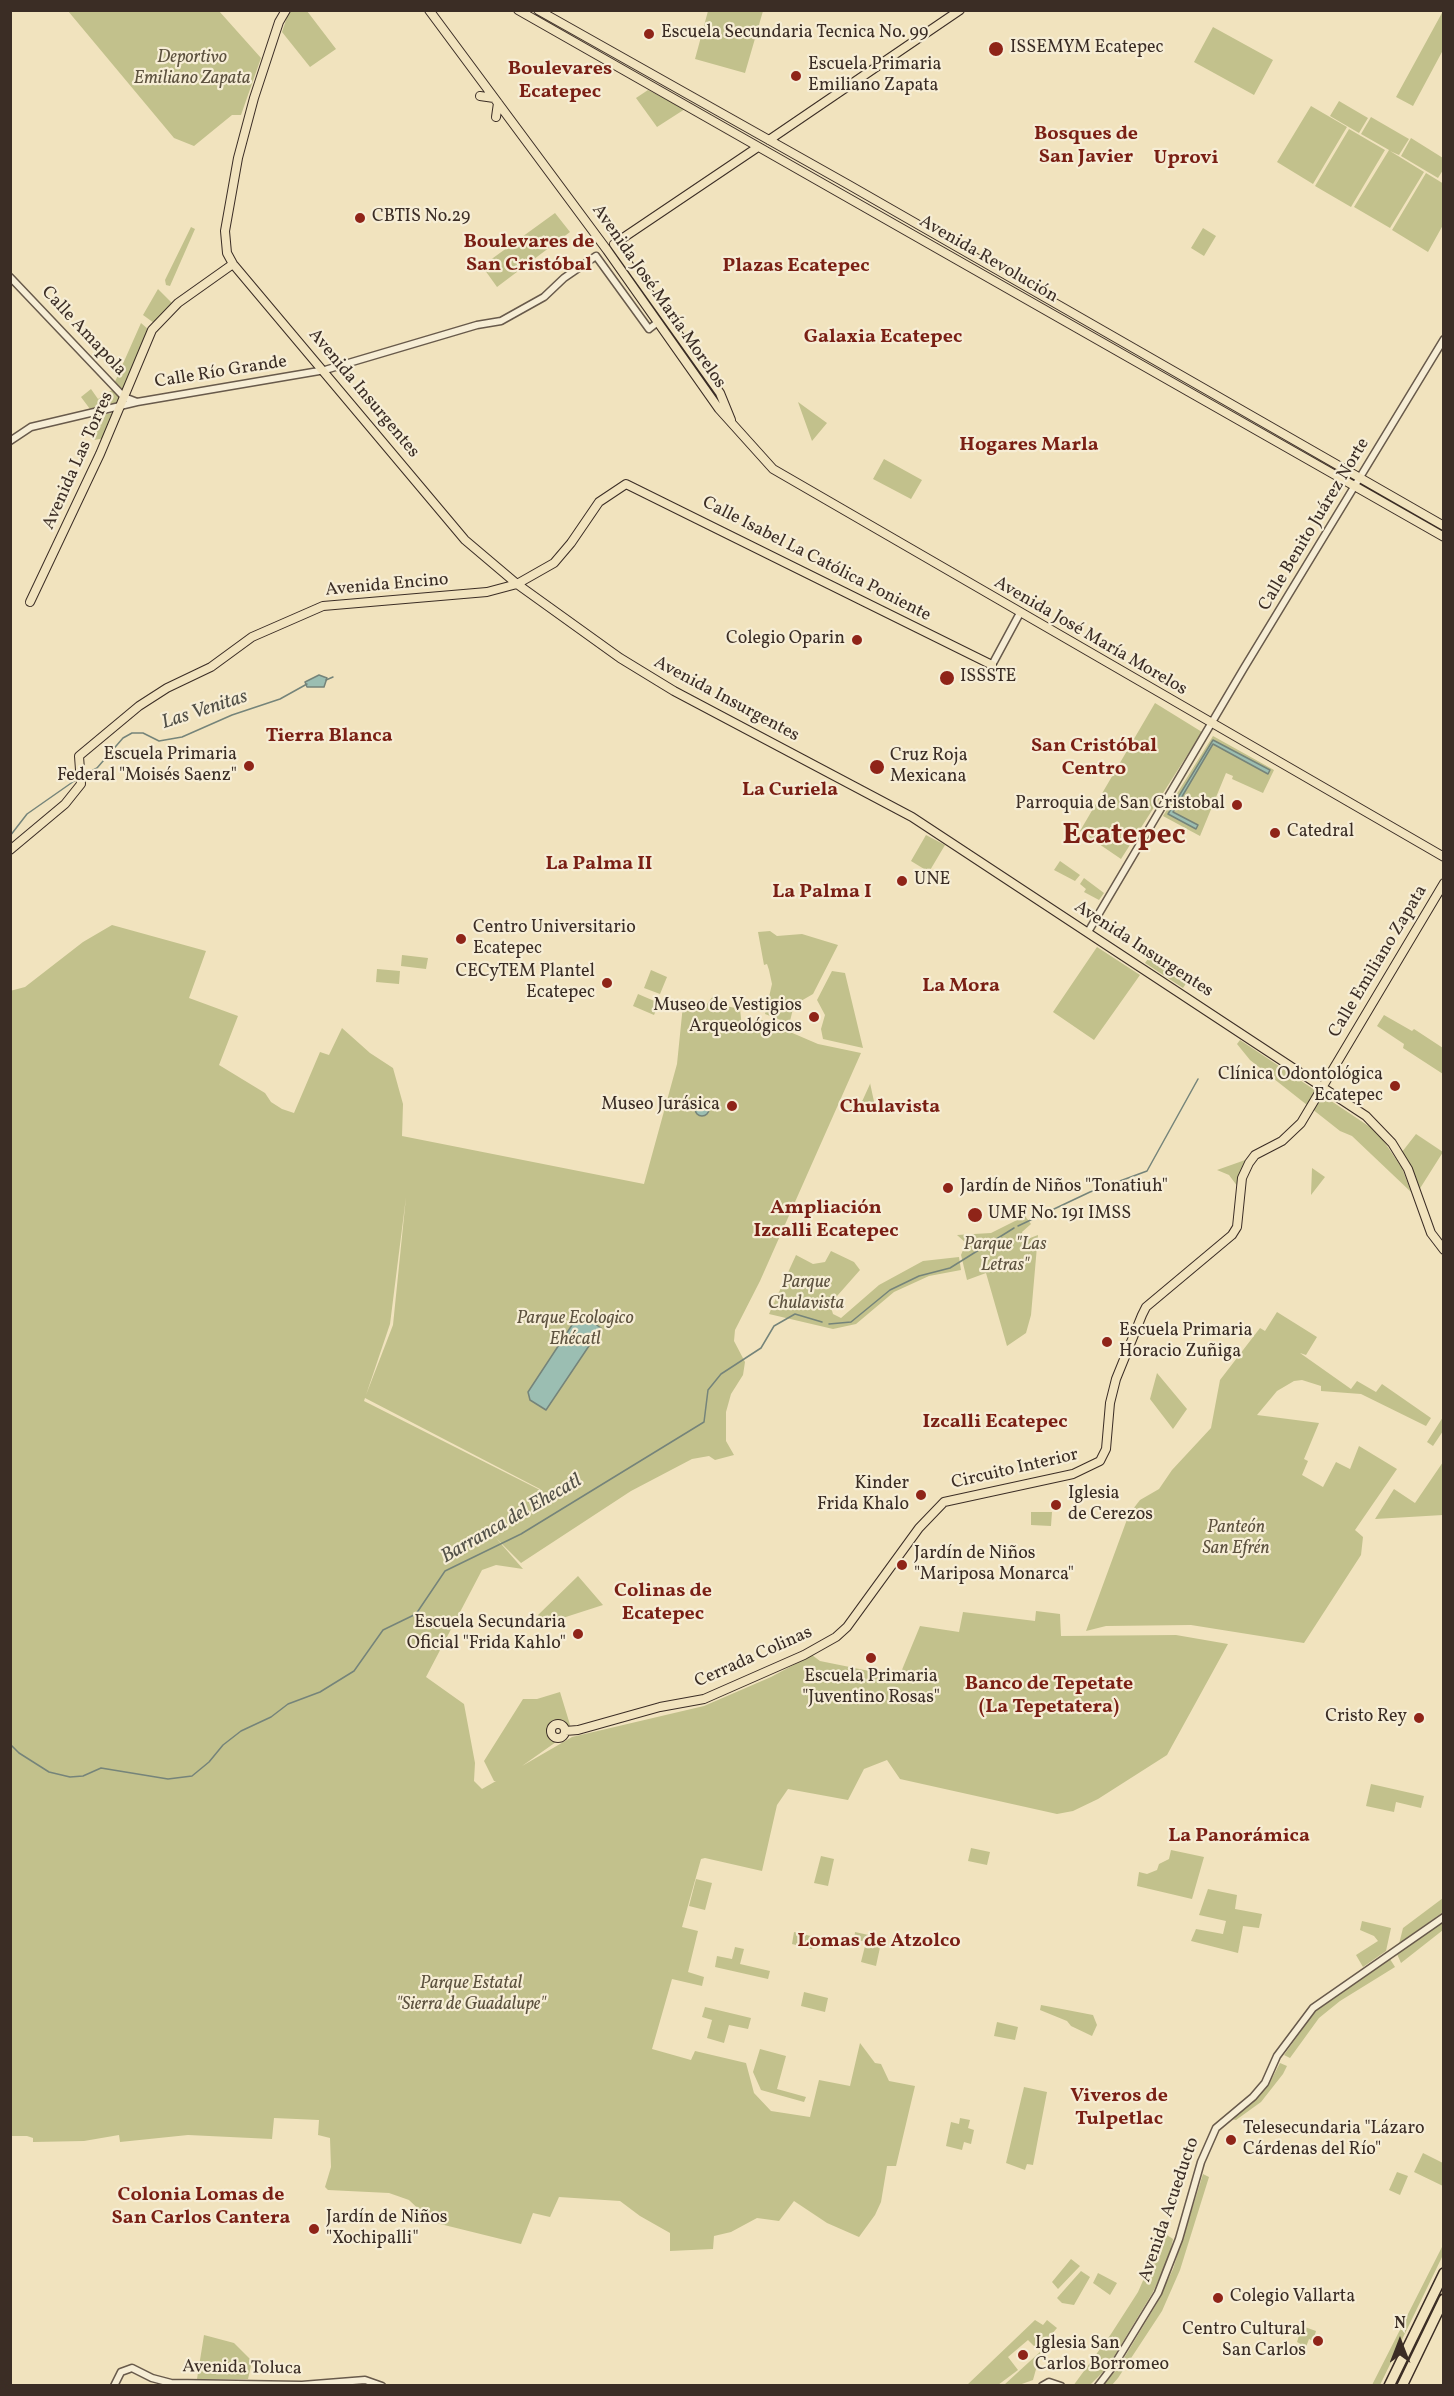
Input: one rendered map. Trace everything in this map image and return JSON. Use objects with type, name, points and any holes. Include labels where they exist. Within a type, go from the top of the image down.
[{"type":"highway","points":[[1389,2385],[1443,2273]]},
{"type":"highway","points":[[1402,2385],[1443,2299]]},
{"type":"main road","name":"Avenida Insurgentes","points":[[281,10],[249,117],[232,187],[225,243],[233,264],[325,370],[465,540],[517,584],[595,642],[660,683],[912,817],[1372,1121],[1392,1143],[1408,1169],[1431,1233],[1443,1250]]},
{"type":"main road","name":"Avenida Insurgentes","points":[[279,22],[286,10]]},
{"type":"main road","name":"Avenida José María Morelos","points":[[429,10],[496,101],[611,247],[631,268],[720,393],[733,427]]},
{"type":"main road","name":"Avenida Revolución","points":[[518,10],[1443,537]]},
{"type":"main road","name":"Avenida Revolución","points":[[538,10],[1443,526]]},
{"type":"main road","points":[[769,140],[960,10]]},
{"type":"main road","points":[[480,96],[496,101],[496,117]]},
{"type":"main road","points":[[611,247],[758,147]]},
{"type":"main road","name":"Avenida José María Morelos","points":[[611,247],[658,322],[733,427],[760,458],[787,479],[1443,857]]},
{"type":"main road","name":"Avenida Las Torres","points":[[30,602],[100,454],[152,330],[178,303],[233,264]]},
{"type":"main road","name":"Avenida Encino","points":[[10,850],[23,837],[49,820],[80,780],[79,756],[139,706],[167,688],[211,667],[252,638],[311,610],[332,604],[475,593],[517,584],[554,563],[571,543],[599,502],[626,484]]},
{"type":"main road","name":"Calle Isabel La Católica Poniente","points":[[626,484],[992,665]]},
{"type":"main road","name":"Calle Emiliano Zapata","points":[[1321,1086],[1443,883]]},
{"type":"main road","name":"Circuito Interior","points":[[920,1528],[944,1502],[1073,1474],[1101,1461],[1106,1449],[1110,1403],[1116,1379],[1146,1307],[1229,1240],[1237,1227],[1242,1178],[1248,1163],[1255,1155],[1292,1133],[1321,1086]]},
{"type":"main road","name":"Cerrada Colinas","points":[[565,1731],[711,1697],[836,1637],[868,1599],[920,1528]]},
{"type":"street","name":"Calle Río Grande","points":[[10,441],[31,427],[137,402],[325,370],[517,314],[596,256],[649,329],[658,322]]},
{"type":"street","name":"Calle Amapola","points":[[10,276],[124,397],[137,402]]},
{"type":"street","name":"Calle Benito Juárez Norte","points":[[1088,932],[1443,339]]},
{"type":"street","points":[[1156,374],[1161,364]]},
{"type":"street","points":[[992,665],[1020,614]]},
{"type":"street","name":"Avenida Acueducto","points":[[1098,2385],[1114,2365],[1158,2293],[1179,2239],[1201,2162],[1216,2128],[1253,2097],[1265,2082],[1277,2056],[1313,2007],[1443,1917]]},
{"type":"street","name":"Avenida Toluca","points":[[114,2385],[121,2372],[132,2368],[152,2378],[171,2383],[302,2385],[365,2380],[382,2385]]},
{"type":"street","points":[[1042,2385],[1052,2382],[1061,2385]]},
{"type":"green space","name":"Deportivo Emiliano Zapata","points":[[68,11],[219,11],[261,58],[241,115],[232,115],[194,146],[174,138]]},
{"type":"green space","points":[[289,11],[307,11],[336,49],[310,67],[282,32]]},
{"type":"green space","points":[[708,11],[763,11],[745,73],[695,59]]},
{"type":"green space","points":[[1443,11],[1443,50],[1413,106],[1396,97]]},
{"type":"green space","points":[[1213,27],[1273,60],[1254,95],[1194,62]]},
{"type":"green space","points":[[648,90],[685,109],[657,127],[636,98]]},
{"type":"green space","points":[[1339,101],[1368,118],[1359,133],[1330,116]]},
{"type":"green space","points":[[1311,106],[1347,127],[1313,184],[1277,162]]},
{"type":"green space","points":[[1371,117],[1409,139],[1399,155],[1390,151],[1424,172],[1390,228],[1354,207],[1389,150],[1361,134]]},
{"type":"green space","points":[[1349,129],[1385,150],[1351,207],[1315,186]]},
{"type":"green space","points":[[1411,138],[1443,158],[1443,170],[1438,178],[1401,156]]},
{"type":"green space","points":[[1426,173],[1444,184],[1443,225],[1428,252],[1392,230]]},
{"type":"green space","points":[[555,213],[570,232],[497,287],[482,266]]},
{"type":"green space","points":[[191,227],[195,229],[170,286],[166,285],[165,280]]},
{"type":"green space","points":[[1203,228],[1216,236],[1204,256],[1191,248]]},
{"type":"green space","points":[[158,289],[173,304],[154,323],[143,315]]},
{"type":"green space","points":[[141,323],[149,330],[125,393],[114,384]]},
{"type":"green space","points":[[91,389],[98,399],[112,390],[120,398],[119,402],[90,409],[81,397]]},
{"type":"green space","points":[[798,402],[827,423],[812,441]]},
{"type":"green space","points":[[114,413],[105,438],[94,440],[91,416]]},
{"type":"green space","points":[[884,459],[922,480],[911,499],[873,479]]},
{"type":"green space","points":[[1155,703],[1202,732],[1121,859],[1080,831]]},
{"type":"green space","points":[[1213,736],[1274,770],[1263,793],[1232,779],[1233,776],[1226,773],[1200,836],[1163,816]]},
{"type":"green space","points":[[926,835],[945,845],[929,872],[911,861]]},
{"type":"green space","points":[[1060,861],[1080,875],[1075,881],[1054,870]]},
{"type":"green space","points":[[1084,878],[1104,893],[1099,900],[1084,892],[1086,889],[1080,884]]},
{"type":"green space","points":[[112,925],[206,951],[189,998],[238,1016],[219,1065],[265,1093],[271,1102],[282,1109],[294,1113],[320,1052],[329,1055],[342,1028],[370,1053],[393,1068],[403,1104],[402,1136],[644,1184],[677,1064],[683,1005],[705,1007],[713,996],[721,1005],[740,1009],[742,1027],[762,1020],[818,1044],[861,1053],[760,1281],[735,1330],[734,1341],[745,1362],[743,1375],[731,1394],[726,1412],[726,1441],[734,1455],[715,1460],[709,1456],[692,1459],[631,1491],[521,1563],[496,1538],[523,1569],[496,1565],[482,1570],[426,1677],[464,1704],[475,1763],[474,1781],[482,1789],[496,1781],[484,1761],[523,1699],[537,1699],[560,1692],[571,1728],[560,1722],[552,1722],[547,1732],[556,1742],[522,1766],[572,1737],[704,1706],[771,1677],[812,1655],[820,1661],[899,1677],[920,1626],[959,1632],[963,1612],[1035,1621],[1036,1611],[1060,1614],[1061,1636],[1176,1635],[1228,1644],[1167,1755],[1098,1799],[1073,1811],[1057,1814],[900,1779],[887,1760],[864,1769],[848,1800],[788,1789],[777,1805],[762,1871],[701,1859],[682,1927],[698,1931],[688,1972],[704,1977],[702,1986],[672,1979],[652,2049],[691,2060],[695,2051],[746,2063],[754,2093],[771,2111],[810,2117],[819,2080],[850,2086],[860,2043],[875,2063],[881,2064],[889,2081],[915,2086],[896,2166],[887,2166],[881,2202],[875,2215],[859,2237],[827,2223],[794,2201],[779,2221],[757,2218],[731,2232],[714,2236],[713,2249],[670,2251],[670,2233],[640,2216],[620,2201],[559,2197],[550,2217],[533,2213],[521,2244],[432,2222],[409,2200],[389,2193],[328,2190],[325,2187],[331,2167],[330,2138],[318,2135],[319,2120],[274,2118],[272,2139],[188,2135],[120,2142],[119,2135],[84,2141],[33,2142],[33,2138],[27,2136],[11,2136],[10,991],[25,987],[83,942]],"holes":[[[406,1197],[393,1325],[366,1395],[390,1324]],[[365,1398],[540,1489],[540,1490],[364,1401]]]},
{"type":"green space","points":[[770,931],[777,936],[802,934],[838,945],[813,994],[794,1005],[790,1021],[783,1021],[765,1014],[772,984],[767,964],[764,965],[758,932]]},
{"type":"green space","points":[[1097,947],[1140,975],[1094,1040],[1053,1012]]},
{"type":"green space","points":[[1153,952],[1191,976],[1183,988],[1145,963]]},
{"type":"green space","points":[[402,955],[428,958],[426,969],[401,966]]},
{"type":"green space","points":[[377,969],[400,971],[399,984],[376,982]]},
{"type":"green space","points":[[651,970],[667,977],[660,994],[644,988]]},
{"type":"green space","points":[[832,971],[845,973],[863,1048],[823,1039],[821,1029],[825,1015],[817,1000]]},
{"type":"green space","points":[[638,994],[659,1003],[654,1015],[633,1006]]},
{"type":"green space","points":[[1384,1015],[1412,1031],[1414,1029],[1443,1048],[1443,1074],[1403,1048],[1404,1044],[1377,1026]]},
{"type":"green space","points":[[1240,1040],[1370,1127],[1383,1140],[1402,1168],[1411,1192],[1352,1136],[1340,1131],[1250,1060],[1237,1044]]},
{"type":"green space","points":[[870,1084],[875,1106],[860,1106]]},
{"type":"green space","points":[[1416,1134],[1443,1152],[1419,1190],[1402,1152]]},
{"type":"green space","points":[[1248,1159],[1240,1173],[1238,1187],[1229,1175],[1217,1170]]},
{"type":"green space","points":[[1312,1168],[1325,1177],[1311,1195]]},
{"type":"green space","name":"Parque \"Las Letras\"","points":[[1025,1216],[1031,1224],[1022,1232],[1025,1240],[1038,1235],[1031,1315],[1026,1333],[1007,1346],[986,1273],[967,1280],[961,1255],[966,1243],[957,1235],[991,1233]]},
{"type":"green space","name":"Parque Chulavista","points":[[831,1251],[854,1262],[860,1270],[830,1304],[833,1314],[841,1318],[879,1285],[923,1261],[959,1257],[961,1270],[929,1276],[894,1292],[856,1324],[833,1329],[769,1314],[796,1255],[813,1264],[825,1262]]},
{"type":"green space","name":"Panteón San Efrén","points":[[1277,1312],[1317,1337],[1306,1355],[1300,1353],[1351,1389],[1357,1381],[1376,1392],[1382,1384],[1431,1418],[1426,1426],[1361,1394],[1321,1391],[1321,1386],[1302,1380],[1294,1381],[1277,1391],[1257,1415],[1319,1423],[1304,1459],[1308,1461],[1302,1475],[1323,1487],[1336,1462],[1350,1469],[1359,1446],[1397,1469],[1355,1530],[1363,1537],[1361,1555],[1304,1643],[1191,1625],[1106,1626],[1086,1631],[1129,1514],[1140,1500],[1159,1489],[1172,1470],[1211,1428],[1220,1380],[1260,1328],[1265,1331]]},
{"type":"green space","points":[[1157,1373],[1187,1409],[1173,1429],[1150,1399]]},
{"type":"green space","points":[[1443,1417],[1443,1431],[1433,1446],[1427,1442]]},
{"type":"green space","points":[[1443,1462],[1443,1515],[1375,1519],[1394,1489],[1415,1503]]},
{"type":"green space","points":[[1031,1512],[1052,1512],[1051,1526],[1031,1525]]},
{"type":"green space","points":[[578,1576],[603,1605],[544,1624],[538,1615]]},
{"type":"green space","points":[[1371,1784],[1424,1796],[1421,1808],[1396,1802],[1394,1812],[1366,1806]]},
{"type":"green space","points":[[971,1848],[990,1852],[987,1865],[968,1861]]},
{"type":"green space","points":[[1171,1850],[1204,1857],[1192,1899],[1137,1886],[1139,1872],[1147,1874],[1157,1870],[1159,1864],[1169,1859]]},
{"type":"green space","points":[[821,1856],[834,1859],[828,1886],[814,1883]]},
{"type":"green space","points":[[696,1879],[712,1883],[705,1910],[689,1906]]},
{"type":"green space","points":[[1208,1889],[1237,1895],[1235,1909],[1262,1914],[1259,1928],[1243,1926],[1238,1953],[1191,1941],[1196,1929],[1223,1934],[1226,1921],[1199,1915]]},
{"type":"green space","points":[[1443,1898],[1443,1912],[1399,1944],[1403,1928]]},
{"type":"green space","points":[[1443,1920],[1443,1930],[1401,1963],[1397,1954]]},
{"type":"green space","points":[[1362,1921],[1391,1928],[1386,1951],[1363,1967],[1356,1955],[1378,1941],[1374,1936],[1360,1930]]},
{"type":"green space","points":[[794,1932],[815,1937],[812,1949],[792,1944]]},
{"type":"green space","points":[[855,1932],[882,1938],[876,1966],[861,1962],[866,1942],[854,1939]]},
{"type":"green space","points":[[735,1947],[744,1949],[740,1964],[770,1971],[768,1979],[715,1967],[717,1956],[732,1959]]},
{"type":"green space","points":[[1390,1959],[1395,1967],[1340,2001],[1319,2018],[1290,2058],[1284,2055],[1316,2010]]},
{"type":"green space","points":[[804,1992],[828,1998],[825,2012],[801,2006]]},
{"type":"green space","points":[[1041,2005],[1093,2015],[1097,2025],[1092,2036],[1071,2026],[1067,2021],[1040,2010]]},
{"type":"green space","points":[[705,2007],[751,2018],[748,2029],[729,2025],[724,2043],[707,2038],[712,2020],[702,2017]]},
{"type":"green space","points":[[997,2022],[1018,2027],[1015,2040],[994,2036]]},
{"type":"green space","points":[[760,2049],[786,2056],[777,2089],[806,2097],[804,2102],[761,2090],[753,2072]]},
{"type":"green space","points":[[1280,2063],[1287,2066],[1261,2102],[1236,2120],[1230,2119],[1270,2082]]},
{"type":"green space","points":[[1024,2087],[1047,2092],[1033,2165],[1027,2164],[1025,2170],[1006,2163]]},
{"type":"green space","points":[[960,2118],[970,2120],[968,2128],[974,2130],[971,2144],[964,2142],[962,2150],[946,2146],[951,2122],[959,2124]]},
{"type":"green space","points":[[1423,2153],[1443,2163],[1443,2186],[1414,2172]]},
{"type":"green space","points":[[1397,2172],[1408,2176],[1400,2195],[1389,2190]]},
{"type":"green space","points":[[1203,2174],[1209,2177],[1180,2270],[1162,2311],[1118,2378],[1112,2385],[1103,2385],[1118,2368],[1157,2303],[1173,2269]]},
{"type":"green space","points":[[1164,2233],[1173,2239],[1170,2254],[1153,2292],[1107,2368],[1090,2385],[1073,2386],[1138,2292]]},
{"type":"green space","points":[[1443,2245],[1443,2255],[1380,2385],[1372,2385]]},
{"type":"green space","points":[[1071,2259],[1080,2266],[1058,2289],[1052,2282]]},
{"type":"green space","points":[[1081,2271],[1090,2277],[1074,2305],[1062,2303],[1057,2298]]},
{"type":"green space","points":[[1098,2273],[1117,2283],[1110,2295],[1093,2283]]},
{"type":"green space","points":[[1035,2320],[1043,2325],[1047,2320],[1057,2328],[1038,2350],[1028,2340],[1008,2357],[1018,2370],[998,2385],[967,2385]]},
{"type":"green space","points":[[1302,2326],[1316,2331],[1313,2341],[1309,2339],[1306,2347],[1297,2342]]},
{"type":"green space","points":[[204,2335],[234,2343],[252,2361],[248,2379],[197,2379]]},
{"type":"green space","points":[[1041,2351],[1033,2380],[1019,2385],[1004,2385]]},
{"type":"water","points":[[319,675],[327,678],[324,687],[307,687],[305,682]]},
{"type":"water","points":[[1213,740],[1270,770],[1268,774],[1213,744],[1173,812],[1198,825],[1196,829],[1168,814]]},
{"type":"water","points":[[699,1102],[705,1102],[709,1109],[705,1116],[699,1116],[695,1112],[695,1106]]},
{"type":"water","points":[[574,1322],[592,1322],[601,1328],[546,1410],[530,1400],[528,1392]]},
{"type":"waterway","name":"Las Venitas","points":[[326,680],[333,677]]},
{"type":"waterway","name":"Las Venitas","points":[[84,775],[97,768],[123,738],[132,733],[143,733],[159,741],[182,737],[232,715],[280,699],[307,684]]},
{"type":"waterway","name":"Las Venitas","points":[[10,836],[27,814],[77,779]]},
{"type":"waterway","name":"Barranca del Ehecatl","points":[[1018,1226],[1090,1192],[1147,1171],[1198,1079]]},
{"type":"waterway","name":"Barranca del Ehecatl","points":[[829,1324],[851,1322],[890,1290],[919,1276],[950,1268],[1014,1228]]},
{"type":"waterway","name":"Barranca del Ehecatl","points":[[10,1744],[19,1753],[49,1772],[70,1777],[83,1776],[101,1768],[168,1779],[192,1776],[209,1762],[223,1745],[241,1731],[271,1717],[288,1704],[320,1692],[354,1671],[383,1630],[416,1614],[445,1571],[521,1534],[704,1422],[708,1390],[721,1374],[761,1348],[774,1326],[795,1314],[822,1322]]},
{"type":"place","name":"Escuela Secundaria Tecnica No. 99","points":[[649,34]]},
{"type":"place","name":"ISSEMYM Ecatepec","points":[[996,49]]},
{"type":"place","name":"Escuela Primaria Emiliano Zapata","points":[[796,76]]},
{"type":"place","name":"CBTIS No.29","points":[[360,218]]},
{"type":"place","name":"Colegio Oparin","points":[[857,640]]},
{"type":"place","name":"ISSSTE","points":[[947,678]]},
{"type":"place","name":"Escuela Primaria Federal \"Moisés Saenz\"","points":[[249,766]]},
{"type":"place","name":"Cruz Roja Mexicana","points":[[877,767]]},
{"type":"place","name":"Parroquia de San Cristobal","points":[[1237,805]]},
{"type":"place","name":"Catedral","points":[[1275,833]]},
{"type":"place","name":"UNE","points":[[902,881]]},
{"type":"place","name":"Centro Universitario Ecatepec","points":[[461,939]]},
{"type":"place","name":"CECyTEM Plantel Ecatepec","points":[[607,983]]},
{"type":"place","name":"Museo de Vestigios Arqueológicos","points":[[814,1017]]},
{"type":"place","name":"Clínica Odontológica Ecatepec","points":[[1395,1086]]},
{"type":"place","name":"Museo Jurásica","points":[[732,1106]]},
{"type":"place","name":"Jardín de Niños \"Tonatiuh\"","points":[[948,1188]]},
{"type":"place","name":"UMF No. 191 IMSS","points":[[975,1215]]},
{"type":"place","name":"Escuela Primaria Horacio Zuñiga","points":[[1107,1342]]},
{"type":"place","name":"Kinder Frida Khalo","points":[[921,1495]]},
{"type":"place","name":"Iglesia de Cerezos","points":[[1056,1505]]},
{"type":"place","name":"Jardín de Niños \"Mariposa Monarca\"","points":[[902,1565]]},
{"type":"place","name":"Escuela Secundaria Oficial \"Frida Kahlo\"","points":[[578,1634]]},
{"type":"place","name":"Escuela Primaria \"Juventino Rosas\"","points":[[871,1658]]},
{"type":"place","name":"Cristo Rey","points":[[1419,1718]]},
{"type":"place","name":"Telesecundaria \"Lázaro Cárdenas del Río\"","points":[[1231,2140]]},
{"type":"place","name":"Jardín de Niños \"Xochipalli\"","points":[[314,2229]]},
{"type":"place","name":"Colegio Vallarta","points":[[1218,2298]]},
{"type":"place","name":"Centro Cultural San Carlos","points":[[1318,2341]]},
{"type":"place","name":"Iglesia San Carlos Borromeo","points":[[1023,2355]]},
{"type":"district","name":"Boulevares Ecatepec","points":[[560,82]]},
{"type":"district","name":"Bosques de San Javier","points":[[1086,146]]},
{"type":"district","name":"Uprovi","points":[[1186,159]]},
{"type":"district","name":"Boulevares de San Cristóbal","points":[[529,254]]},
{"type":"district","name":"Plazas Ecatepec","points":[[796,267]]},
{"type":"district","name":"Galaxia Ecatepec","points":[[883,338]]},
{"type":"district","name":"Hogares Marla","points":[[1029,446]]},
{"type":"district","name":"Tierra Blanca","points":[[329,737]]},
{"type":"district","name":"San Cristóbal Centro","points":[[1094,758]]},
{"type":"district","name":"La Curiela","points":[[790,791]]},
{"type":"district","name":"Ecatepec","points":[[1124,837]]},
{"type":"district","name":"La Palma II","points":[[599,865]]},
{"type":"district","name":"La Palma I","points":[[822,893]]},
{"type":"district","name":"La Mora","points":[[961,987]]},
{"type":"district","name":"Chulavista","points":[[890,1108]]},
{"type":"district","name":"Ampliación Izcalli Ecatepec","points":[[826,1220]]},
{"type":"district","name":"Izcalli Ecatepec","points":[[995,1423]]},
{"type":"district","name":"Colinas de Ecatepec","points":[[663,1604]]},
{"type":"district","name":"Banco de Tepetate (La Tepetatera)","points":[[1049,1696]]},
{"type":"district","name":"La Panorámica","points":[[1239,1837]]},
{"type":"district","name":"Lomas de Atzolco","points":[[879,1942]]},
{"type":"district","name":"Viveros de Tulpetlac","points":[[1119,2108]]},
{"type":"district","name":"Colonia Lomas de San Carlos Cantera","points":[[201,2208]]},
{"type":"park label","name":"Parque Ecologico Ehécatl","points":[[575,1330]]},
{"type":"park label","name":"Parque Estatal \"Sierra de Guadalupe\"","points":[[471,1995]]}]
